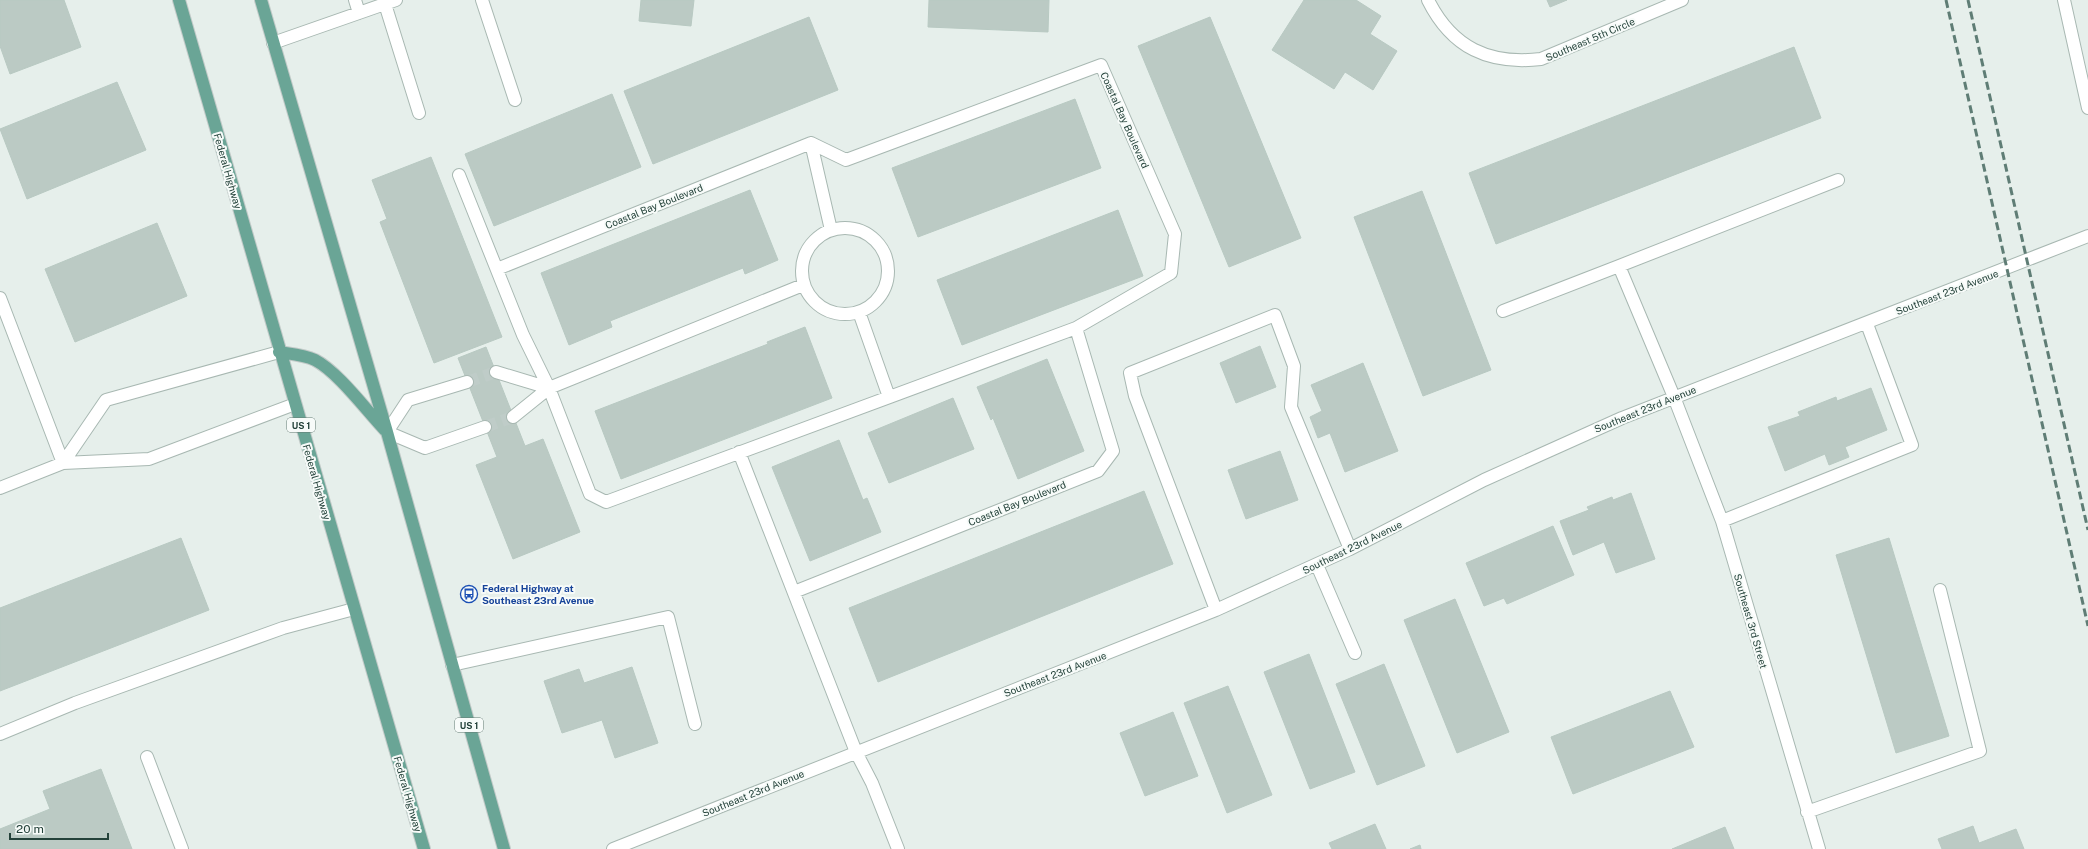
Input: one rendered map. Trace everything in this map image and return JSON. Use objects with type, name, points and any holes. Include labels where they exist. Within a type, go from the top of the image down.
[{"type":"main road","name":"Federal Highway","points":[[179,0],[279,352],[424,849]]},
{"type":"main road","name":"US 1","points":[[261,0],[387,432],[504,849]]},
{"type":"main road","points":[[279,352],[301,355],[316,360],[337,377],[387,432]]},
{"type":"street","points":[[355,0],[359,13]]},
{"type":"street","points":[[482,0],[515,100]]},
{"type":"street","name":"Southeast 5th Circle","points":[[1428,0],[1437,18],[1453,36],[1472,50],[1495,58],[1518,62],[1541,59],[1682,0]]},
{"type":"street","points":[[2064,0],[2088,108]]},
{"type":"street","points":[[273,43],[390,2],[419,113]]},
{"type":"street","name":"Coastal Bay Boulevard","points":[[459,176],[523,335],[549,388],[590,494],[606,502],[1076,328],[1171,273],[1175,234],[1101,65],[846,160],[811,143],[497,269]]},
{"type":"street","points":[[811,143],[830,230]]},
{"type":"street","points":[[1503,311],[1838,180]]},
{"type":"street","points":[[847,227],[864,232],[877,242],[886,256],[888,273],[884,290],[874,303],[859,312],[842,314],[826,310],[812,300],[803,285],[801,268],[805,252],[816,238],[830,230],[847,227]]},
{"type":"street","name":"Southeast 23rd Avenue","points":[[613,849],[1216,610],[1350,549],[1484,480],[1622,418],[1867,324],[2088,236]]},
{"type":"street","name":"Southeast 3rd Street","points":[[1619,266],[1674,397],[1722,521],[1818,849]]},
{"type":"street","points":[[514,417],[549,388],[803,285]]},
{"type":"street","points":[[0,298],[63,463]]},
{"type":"street","points":[[859,312],[889,398]]},
{"type":"street","points":[[1216,610],[1135,396],[1130,373],[1275,315],[1294,366],[1291,407],[1350,549]]},
{"type":"street","points":[[1722,521],[1912,445],[1867,324]]},
{"type":"street","name":"Coastal Bay Boulevard","points":[[794,592],[1098,471],[1112,451],[1076,328]]},
{"type":"street","points":[[63,463],[106,400],[279,352]]},
{"type":"street","points":[[496,372],[549,388]]},
{"type":"street","points":[[467,382],[408,400],[387,432],[425,448],[485,427]]},
{"type":"street","points":[[0,488],[63,463],[149,459],[295,404]]},
{"type":"street","points":[[739,452],[856,752],[872,783],[898,849]]},
{"type":"street","points":[[1317,565],[1356,653]]},
{"type":"street","points":[[1807,812],[1980,751],[1940,590]]},
{"type":"street","points":[[0,734],[75,703],[276,630],[354,609]]},
{"type":"street","points":[[452,665],[668,617],[695,724]]},
{"type":"street","points":[[147,757],[182,849]]},
{"type":"building","points":[[0,0],[64,0],[81,47],[10,74],[0,46]]},
{"type":"building","points":[[641,0],[694,0],[691,26],[639,21]]},
{"type":"building","points":[[929,0],[1049,0],[1048,32],[928,27]]},
{"type":"building","points":[[1304,0],[1356,0],[1381,16],[1370,34],[1397,51],[1373,90],[1345,72],[1334,89],[1272,50]]},
{"type":"building","points":[[1547,0],[1567,0],[1550,7]]},
{"type":"building","points":[[809,17],[838,90],[653,164],[624,91]]},
{"type":"building","points":[[1210,17],[1301,238],[1229,267],[1138,46]]},
{"type":"building","points":[[1794,47],[1821,118],[1496,244],[1469,173]]},
{"type":"building","points":[[117,82],[146,150],[27,199],[0,129]]},
{"type":"building","points":[[612,94],[641,167],[494,226],[465,154]]},
{"type":"building","points":[[1075,99],[1101,168],[918,237],[892,168]]},
{"type":"building","points":[[431,157],[502,337],[434,363],[380,222],[387,219],[372,180]]},
{"type":"building","points":[[750,190],[778,260],[745,274],[743,268],[610,321],[612,327],[569,345],[541,273]]},
{"type":"building","points":[[1422,191],[1491,370],[1423,396],[1354,217]]},
{"type":"building","points":[[1118,210],[1143,276],[962,345],[937,280]]},
{"type":"building","points":[[157,223],[187,296],[75,342],[45,269]]},
{"type":"building","points":[[805,327],[832,398],[621,479],[595,411],[768,344],[767,342]]},
{"type":"building","points":[[1260,346],[1276,387],[1236,403],[1220,363]]},
{"type":"building","points":[[486,347],[525,446],[543,439],[580,532],[513,559],[476,465],[497,457],[458,358]]},
{"type":"building","points":[[1047,359],[1084,451],[1018,479],[993,418],[991,420],[977,387]]},
{"type":"building","points":[[1363,363],[1398,451],[1345,472],[1330,433],[1318,438],[1310,417],[1322,411],[1311,385]]},
{"type":"building","points":[[1871,388],[1887,430],[1845,447],[1849,457],[1829,465],[1825,454],[1785,471],[1768,427],[1800,416],[1798,412],[1836,397],[1837,401]]},
{"type":"building","points":[[953,398],[974,449],[889,483],[868,433]]},
{"type":"building","points":[[839,440],[863,500],[867,498],[881,532],[810,561],[772,467]]},
{"type":"building","points":[[1280,451],[1298,500],[1246,519],[1228,470]]},
{"type":"building","points":[[1144,491],[1173,564],[878,682],[849,608]]},
{"type":"building","points":[[1631,493],[1655,559],[1616,573],[1604,542],[1573,555],[1560,521],[1589,510],[1587,507],[1612,497],[1613,500]]},
{"type":"building","points":[[1553,526],[1574,575],[1507,604],[1504,598],[1484,606],[1466,563]]},
{"type":"building","points":[[181,538],[209,610],[0,691],[0,608]]},
{"type":"building","points":[[1889,538],[1949,736],[1896,753],[1836,555]]},
{"type":"building","points":[[1455,599],[1509,732],[1457,753],[1404,620]]},
{"type":"building","points":[[1309,654],[1355,772],[1310,789],[1264,672]]},
{"type":"building","points":[[1384,664],[1425,766],[1377,785],[1336,684]]},
{"type":"building","points":[[632,667],[658,743],[615,758],[602,720],[562,733],[544,681],[579,669],[584,683]]},
{"type":"building","points":[[1228,686],[1272,795],[1227,813],[1184,703]]},
{"type":"building","points":[[1670,691],[1694,747],[1573,794],[1551,737]]},
{"type":"building","points":[[1173,712],[1198,776],[1145,796],[1120,733]]},
{"type":"building","points":[[101,769],[132,849],[0,849],[0,829],[50,809],[43,791]]},
{"type":"building","points":[[1375,824],[1386,849],[1332,849],[1329,843]]},
{"type":"building","points":[[1973,826],[1979,843],[2016,829],[2024,849],[1942,849],[1938,839]]},
{"type":"building","points":[[1725,827],[1734,849],[1672,849]]},
{"type":"building","points":[[1420,845],[1421,849],[1410,849]]},
{"type":"tunnel","points":[[467,382],[496,372]]},
{"type":"tunnel","points":[[485,427],[513,417]]},
{"type":"railway","points":[[1946,0],[2088,626]]},
{"type":"railway","points":[[1968,0],[2088,530]]},
{"type":"place","name":"Federal Highway at Southeast 23rd Avenue","points":[[469,594]]}]
